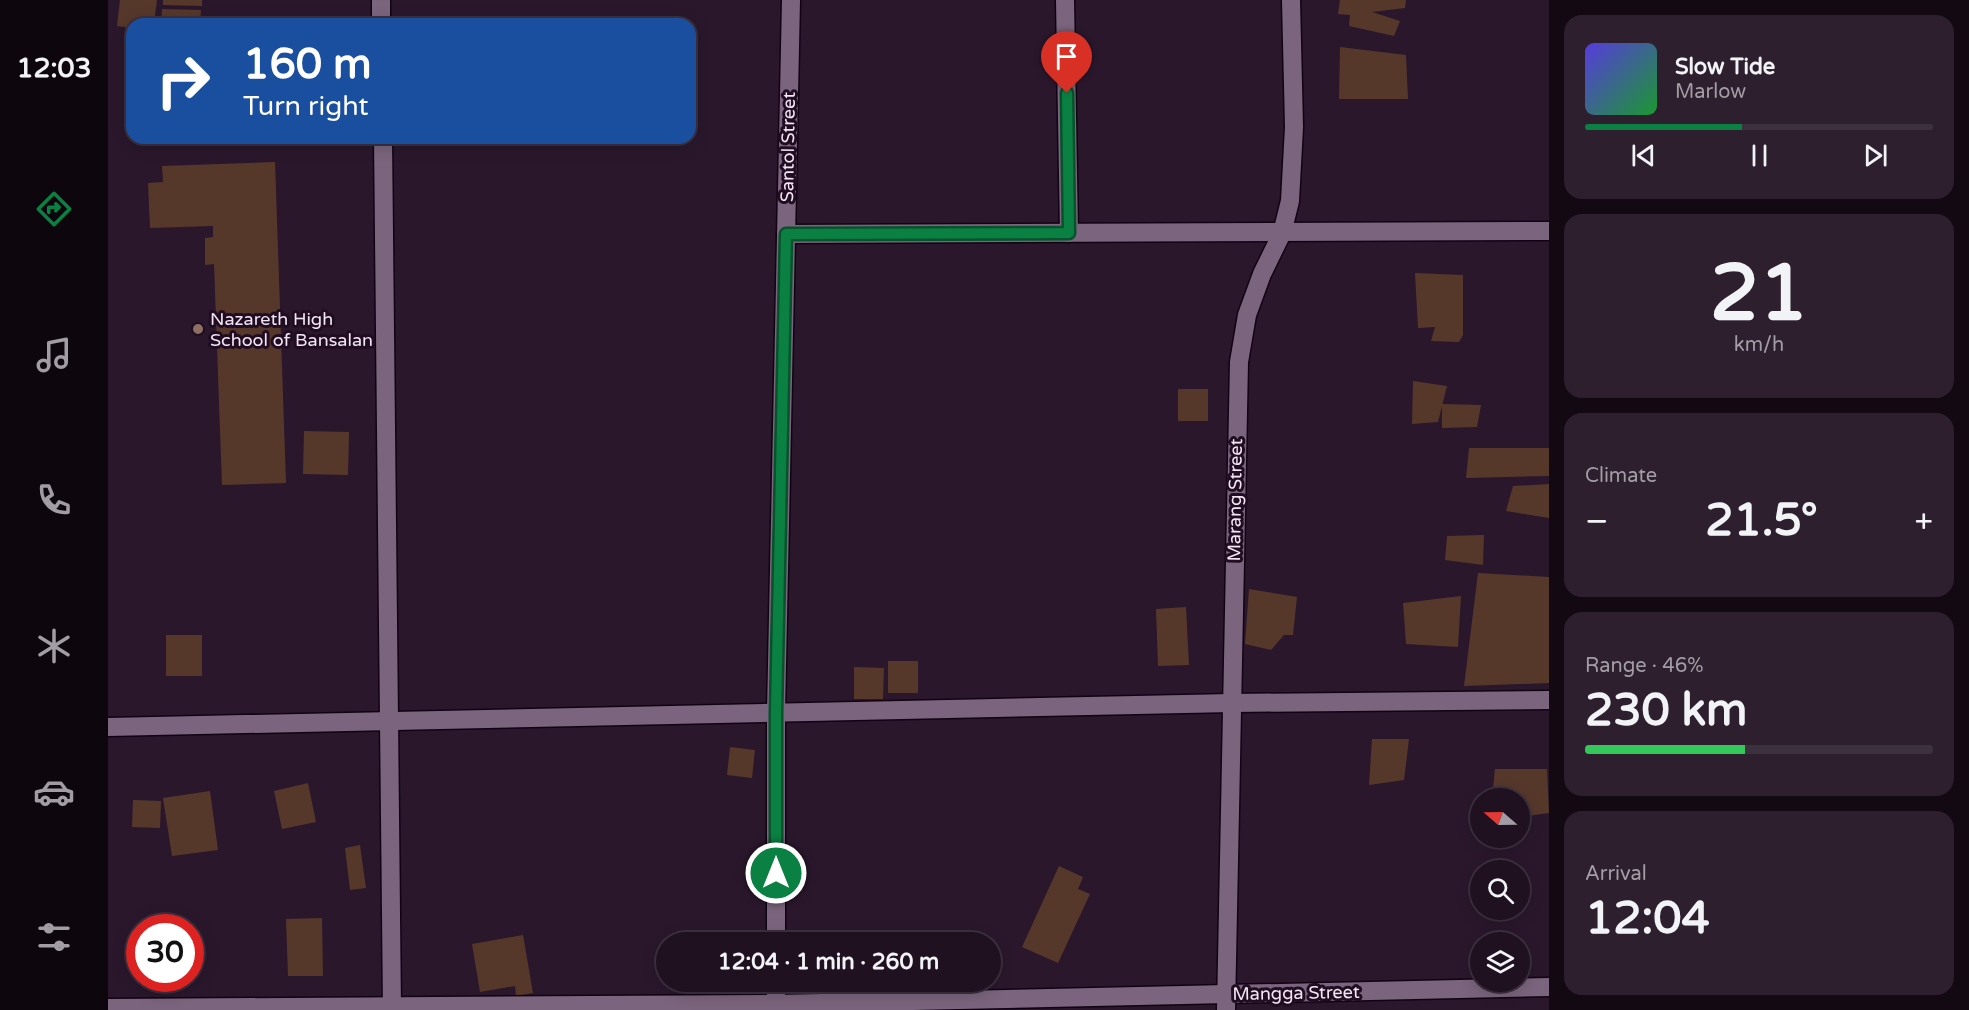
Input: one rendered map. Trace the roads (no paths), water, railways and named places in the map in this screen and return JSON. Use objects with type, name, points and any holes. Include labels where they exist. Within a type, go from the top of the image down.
[{"type":"street","points":[[381,0],[381,18]]},
{"type":"street","name":"Santol Street","points":[[776,932],[776,712],[791,0]]},
{"type":"street","points":[[1065,0],[1069,233]]},
{"type":"street","name":"Marang Street","points":[[1226,1002],[1239,362],[1247,315],[1262,274],[1282,233],[1290,201],[1293,164],[1291,0]]},
{"type":"street","points":[[382,144],[392,1008]]},
{"type":"street","points":[[786,234],[1549,231]]},
{"type":"street","points":[[108,727],[1232,703],[1549,700]]},
{"type":"street","name":"Mangga Street","points":[[108,1008],[776,1007],[1226,1002],[1549,987]]},
{"type":"place","name":"Nazareth High School of Bansalan","points":[[198,329]]}]
